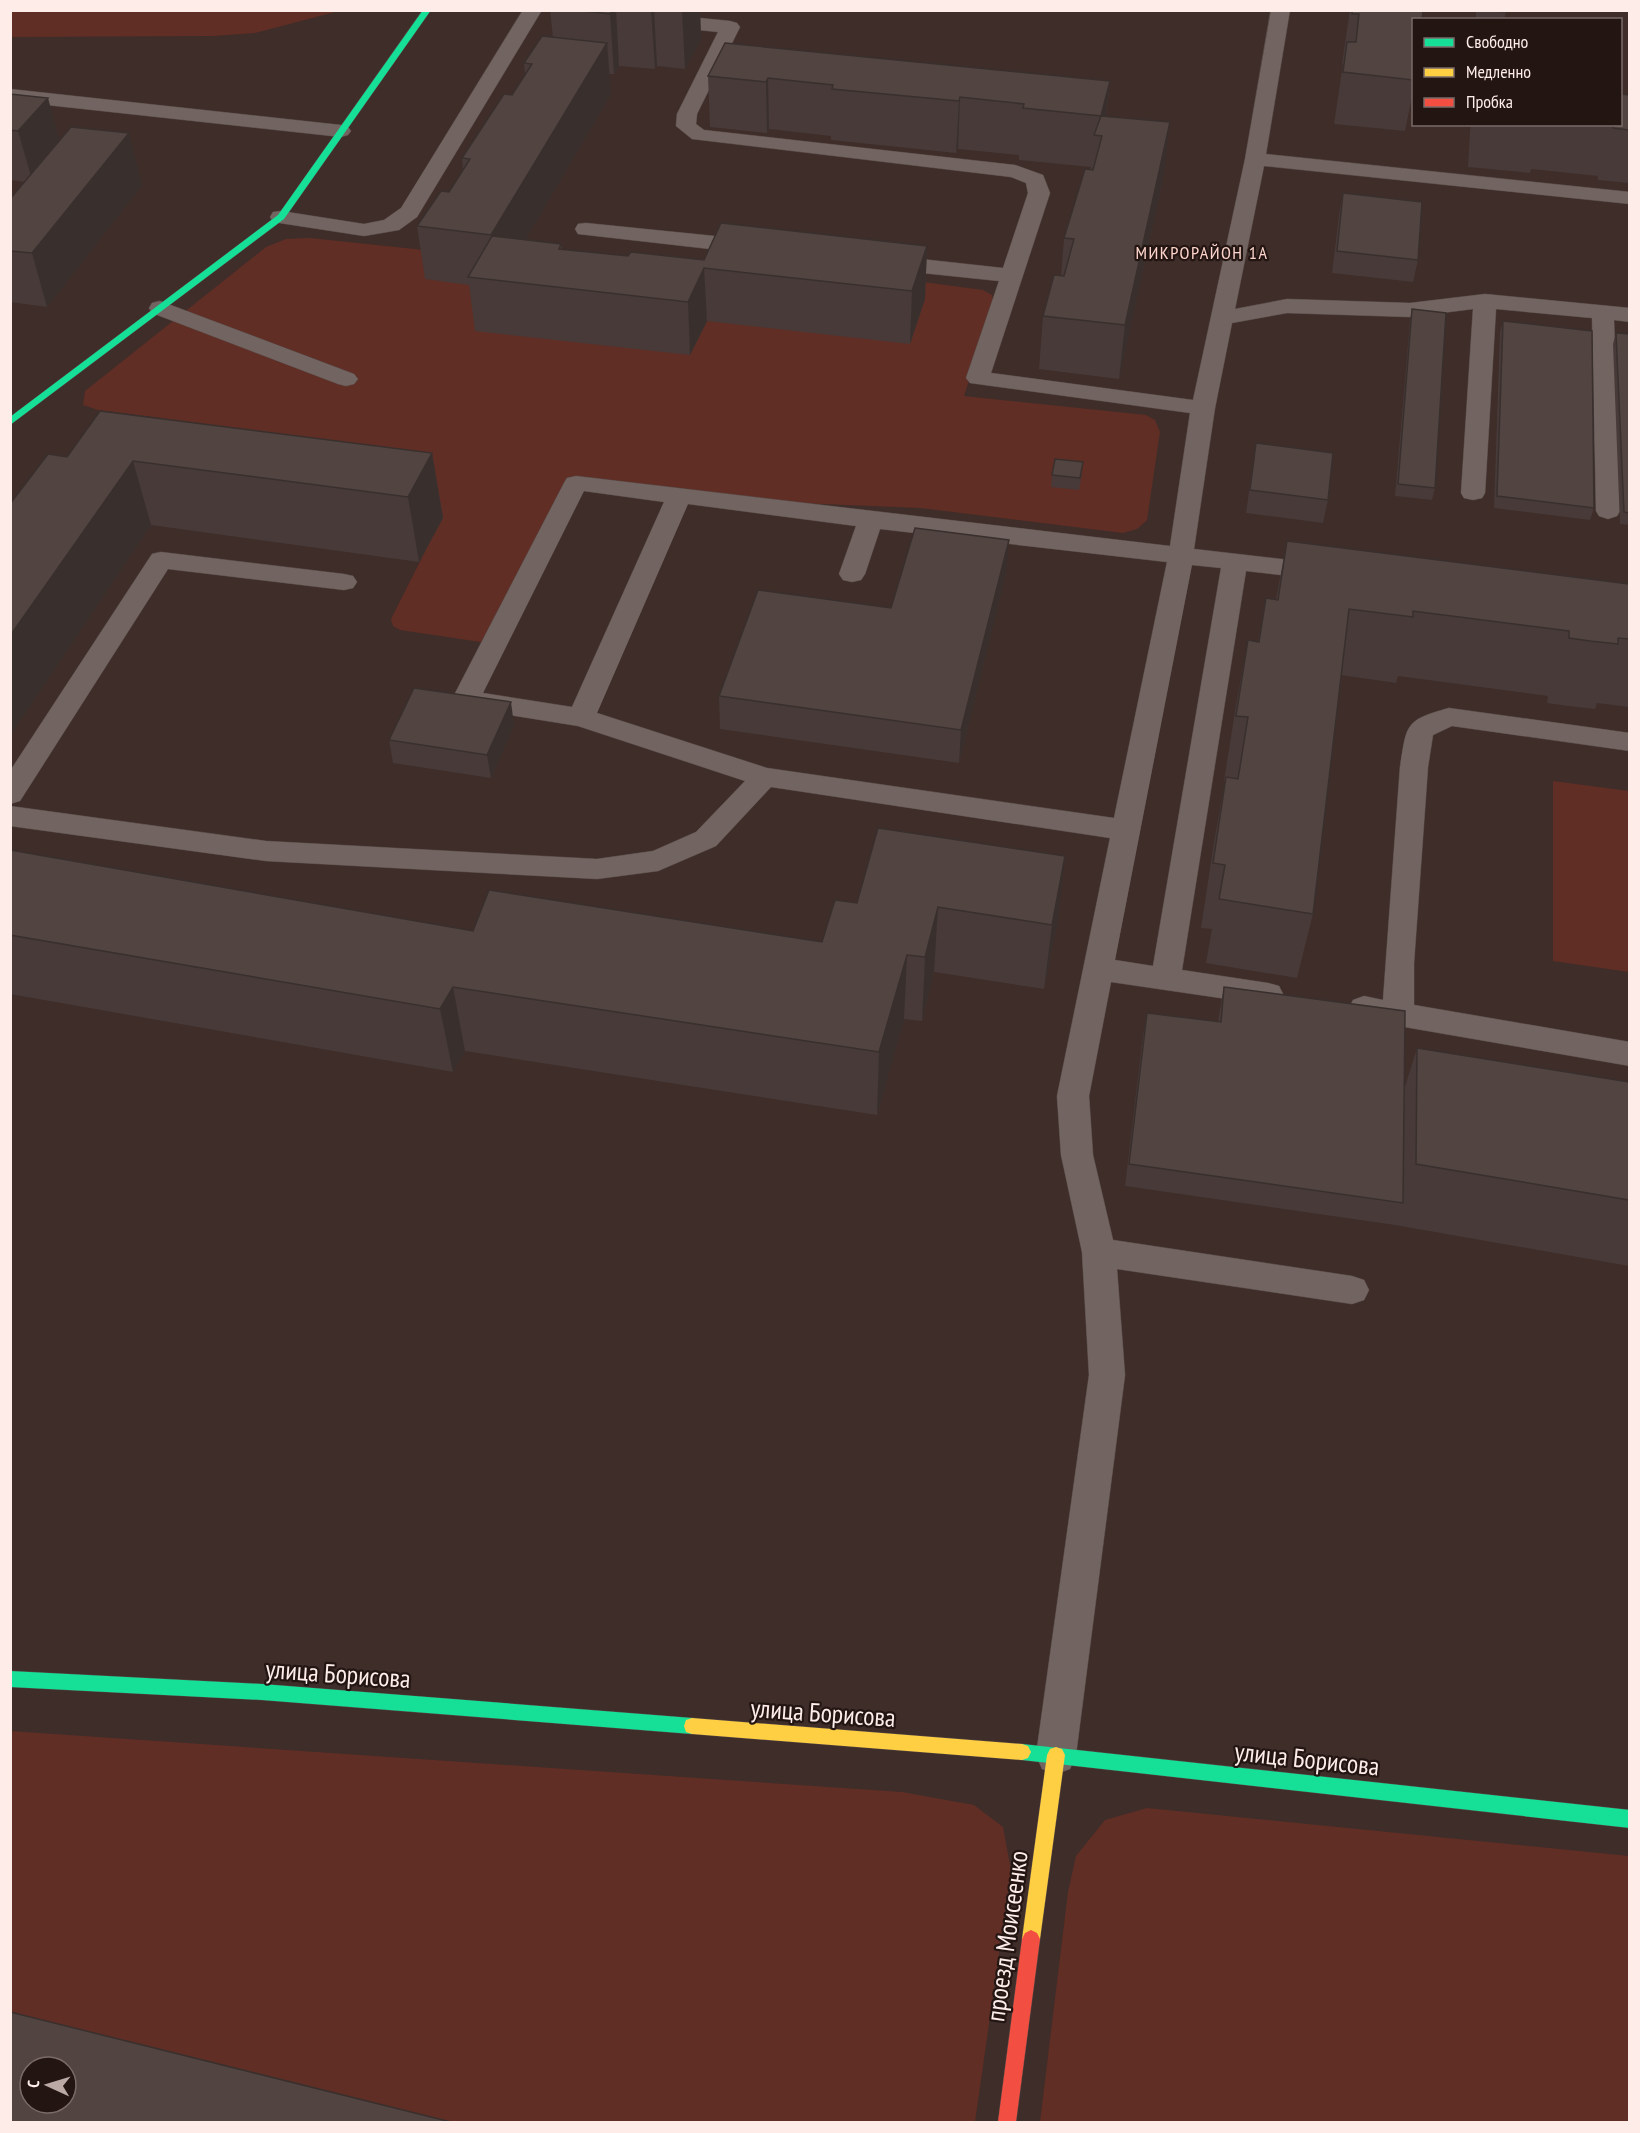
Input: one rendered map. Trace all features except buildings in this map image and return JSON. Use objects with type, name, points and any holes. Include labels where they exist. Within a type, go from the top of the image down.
[{"type":"street","points":[[10,422],[281,217],[427,10]]},
{"type":"street","name":"улица Борисова","points":[[10,1679],[262,1692],[1056,1755],[1629,1819]]},
{"type":"street","name":"проезд Моисеенко","points":[[1007,2122],[1056,1755]]},
{"type":"lane","points":[[281,217],[364,230],[391,225],[409,212],[533,10]]},
{"type":"lane","points":[[1056,1755],[1106,1390],[1099,1252],[1077,1155],[1073,1096],[1181,554],[1203,408],[1255,159],[1281,10]]},
{"type":"lane","points":[[637,18],[730,27],[687,114],[686,126],[699,135],[1015,171],[1036,179],[1039,193],[978,378],[1203,408]]},
{"type":"lane","points":[[10,95],[341,131]]},
{"type":"lane","points":[[1255,159],[1629,198]]},
{"type":"lane","points":[[586,229],[772,249]]},
{"type":"lane","points":[[865,260],[1012,276]]},
{"type":"lane","points":[[1221,318],[1287,306],[1410,310],[1485,301],[1629,315]]},
{"type":"lane","points":[[1473,493],[1485,301]]},
{"type":"lane","points":[[160,308],[346,379]]},
{"type":"lane","points":[[1603,312],[1608,511]]},
{"type":"lane","points":[[1125,830],[765,777],[580,717],[466,699],[576,483],[871,520],[1354,575]]},
{"type":"lane","points":[[580,717],[679,496]]},
{"type":"lane","points":[[852,574],[871,520]]},
{"type":"lane","points":[[10,794],[160,560],[344,582]]},
{"type":"lane","points":[[1166,978],[1235,560]]},
{"type":"lane","points":[[1398,1013],[1399,963],[1412,790],[1420,730],[1449,717],[1629,742]]},
{"type":"lane","points":[[10,816],[266,851],[597,869],[658,861],[706,839],[765,777]]},
{"type":"lane","points":[[1097,969],[1294,998]]},
{"type":"lane","points":[[1340,1004],[1629,1054]]},
{"type":"lane","points":[[1099,1252],[1352,1290]]},
{"type":"shaded area","points":[[10,11],[339,11],[255,33],[213,36],[11,37]]},
{"type":"shaded area","points":[[310,238],[443,252],[497,288],[690,355],[707,321],[908,280],[983,290],[992,295],[994,304],[964,396],[1146,415],[1155,420],[1160,432],[1147,520],[1137,529],[1123,533],[920,508],[775,502],[576,483],[494,644],[400,630],[393,626],[391,619],[442,518],[119,475],[160,418],[98,410],[83,405],[85,391],[266,247],[286,239]]},
{"type":"shaded area","points":[[1553,781],[1629,791],[1629,972],[1553,961]]},
{"type":"shaded area","points":[[10,1731],[902,1792],[974,1805],[1003,1827],[1011,1870],[975,2122],[341,2122],[11,2039]]},
{"type":"shaded area","points":[[1147,1808],[1629,1856],[1629,2122],[1040,2122],[1068,1892],[1076,1856],[1105,1820]]},
{"type":"traffic: fast","points":[[10,422],[281,217],[427,10]]},
{"type":"traffic: fast","points":[[10,1679],[262,1692],[692,1726]]},
{"type":"traffic: fast","points":[[1022,1752],[1630,1819]]},
{"type":"traffic: slow","points":[[692,1726],[1022,1752]]},
{"type":"traffic: slow","points":[[1031,1939],[1056,1755]]},
{"type":"traffic: jam","points":[[1007,2122],[1031,1939]]},
{"type":"district","name":"МИКРОРАЙОН 1А","points":[[1202,253]]}]
